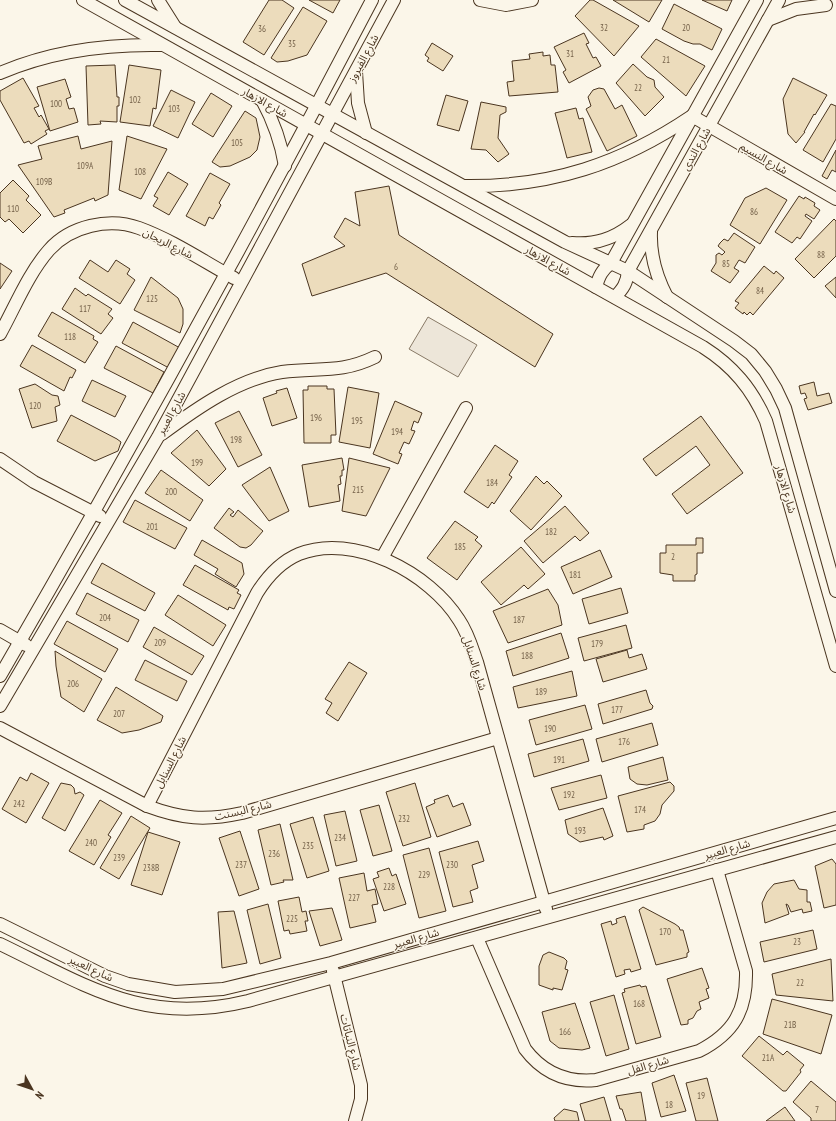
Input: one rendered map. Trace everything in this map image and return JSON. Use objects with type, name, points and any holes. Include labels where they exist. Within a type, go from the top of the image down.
[{"type":"street","name":"شارع الازهار","points":[[84,0],[615,297],[719,358],[739,376],[758,403],[766,421],[836,666]]},
{"type":"street","name":"شارع الازهار","points":[[125,0],[565,242],[628,271],[734,341],[745,350],[765,371],[785,408],[836,591]]},
{"type":"street","points":[[158,0],[176,28]]},
{"type":"street","name":"شارع الفيروز","points":[[317,106],[372,0]]},
{"type":"street","name":"شارع الفيروز","points":[[332,115],[394,0]]},
{"type":"street","points":[[480,0],[506,5],[532,0]]},
{"type":"street","points":[[746,0],[748,16]]},
{"type":"street","name":"شارع الندى","points":[[596,287],[601,273],[611,263],[757,0]]},
{"type":"street","name":"شارع الندى","points":[[615,297],[623,290],[627,281],[628,271],[779,0]]},
{"type":"street","points":[[768,20],[796,9],[826,5]]},
{"type":"street","points":[[0,73],[71,51],[109,46],[163,45]]},
{"type":"street","points":[[356,71],[358,103],[366,133]]},
{"type":"street","points":[[262,100],[276,128],[281,143],[285,166]]},
{"type":"street","name":"شارع العبير","points":[[0,676],[94,513],[227,274],[317,106]]},
{"type":"street","name":"شارع العبير","points":[[0,706],[158,437],[332,115]]},
{"type":"street","points":[[462,186],[523,184],[583,171],[640,148],[692,116]]},
{"type":"street","name":"شارع النسيم","points":[[692,116],[836,199]]},
{"type":"street","name":"شارع الريحان","points":[[0,334],[38,264],[50,249],[65,237],[82,228],[100,224],[120,224],[138,228],[242,283]]},
{"type":"street","points":[[565,242],[583,244],[601,242],[618,234],[633,224]]},
{"type":"street","points":[[651,229],[653,265],[659,282],[668,298]]},
{"type":"street","points":[[158,437],[205,404],[256,379],[280,373],[304,370],[345,368],[360,364],[375,357]]},
{"type":"street","points":[[382,558],[466,408]]},
{"type":"street","points":[[0,459],[34,482],[109,520]]},
{"type":"street","name":"شارع السنابل","points":[[147,806],[256,593],[267,577],[281,564],[298,555],[316,549],[335,548],[382,558],[429,586],[445,602],[459,620],[470,640],[548,918]]},
{"type":"street","points":[[0,630],[34,649]]},
{"type":"street","name":"شارع البسنت","points":[[0,728],[147,806],[170,814],[194,818],[218,818],[242,813],[498,738]]},
{"type":"street","name":"شارع العبير","points":[[1,927],[105,976],[152,989],[200,992],[223,989],[331,963],[836,818]]},
{"type":"street","name":"شارع العبير","points":[[0,944],[99,992],[140,1005],[184,1010],[227,1006],[836,837]]},
{"type":"street","name":"شارع الفل","points":[[476,938],[525,1049],[532,1058],[550,1073],[573,1080],[596,1080],[611,1076],[699,1051],[718,1040],[736,1019],[743,1004],[746,988],[746,971],[717,870]]},
{"type":"street","name":"شارع النباتات","points":[[331,963],[361,1085],[361,1099],[355,1121]]},
{"type":"shaded area","points":[[428,317],[477,345],[458,377],[409,349]]},
{"type":"building","points":[[269,0],[282,0],[294,8],[264,55],[243,42]]},
{"type":"building","points":[[309,0],[340,0],[333,13]]},
{"type":"building","points":[[590,0],[593,0],[639,26],[614,56],[575,16]]},
{"type":"building","points":[[613,0],[662,0],[649,22]]},
{"type":"building","points":[[702,0],[732,0],[727,11]]},
{"type":"building","points":[[674,4],[722,29],[712,50],[700,44],[693,44],[684,41],[662,29]]},
{"type":"building","points":[[303,7],[327,21],[307,55],[288,61],[277,62],[271,58]]},
{"type":"building","points":[[584,33],[589,43],[586,44],[593,58],[596,57],[601,66],[569,83],[563,72],[566,70],[554,47]]},
{"type":"building","points":[[656,39],[705,66],[686,96],[641,57]]},
{"type":"building","points":[[432,43],[453,56],[443,71],[427,61],[429,58],[425,55]]},
{"type":"building","points":[[543,52],[543,56],[550,55],[551,65],[555,65],[558,92],[509,96],[507,82],[514,81],[512,61],[530,59],[529,54]]},
{"type":"building","points":[[633,64],[647,77],[654,80],[655,87],[664,97],[645,116],[616,83]]},
{"type":"building","points":[[115,65],[117,97],[119,97],[119,106],[117,106],[117,122],[100,121],[101,124],[88,125],[86,66]]},
{"type":"building","points":[[129,65],[161,70],[156,109],[153,108],[150,126],[120,122]]},
{"type":"building","points":[[23,78],[39,106],[34,108],[39,117],[41,115],[49,129],[45,131],[47,134],[31,144],[29,141],[24,143],[0,100],[0,91]]},
{"type":"building","points":[[793,78],[827,95],[815,115],[814,114],[805,132],[796,143],[788,134],[783,99]]},
{"type":"building","points":[[65,79],[71,97],[66,99],[69,109],[74,108],[78,122],[50,131],[37,87]]},
{"type":"building","points":[[599,88],[604,89],[615,109],[622,105],[637,136],[607,151],[586,109],[591,106],[588,97],[593,90]]},
{"type":"building","points":[[171,90],[195,102],[178,138],[153,126]]},
{"type":"building","points":[[211,93],[232,106],[213,137],[192,124]]},
{"type":"building","points":[[446,95],[468,101],[459,131],[437,125]]},
{"type":"building","points":[[481,102],[506,107],[506,112],[500,115],[498,138],[509,154],[498,162],[486,150],[471,149]]},
{"type":"building","points":[[831,104],[836,106],[836,139],[823,162],[803,150]]},
{"type":"building","points":[[576,108],[579,119],[583,118],[592,152],[567,158],[555,113]]},
{"type":"building","points":[[245,111],[256,118],[260,137],[257,150],[250,157],[230,166],[220,167],[212,162]]},
{"type":"building","points":[[78,136],[81,149],[112,141],[108,195],[95,201],[94,198],[64,210],[65,213],[54,217],[18,165],[42,159],[38,146]]},
{"type":"building","points":[[127,136],[167,149],[141,199],[119,190]]},
{"type":"building","points":[[836,150],[836,172],[832,170],[827,179],[822,176]]},
{"type":"building","points":[[168,172],[188,184],[169,215],[153,206],[158,198],[154,196]]},
{"type":"building","points":[[210,173],[230,184],[219,203],[221,205],[213,219],[209,217],[205,226],[186,216]]},
{"type":"building","points":[[13,180],[29,196],[26,200],[41,215],[23,233],[9,219],[5,222],[0,217],[0,193]]},
{"type":"building","points":[[389,186],[399,235],[553,334],[535,367],[386,273],[312,296],[302,264],[345,246],[334,237],[345,218],[360,226],[355,192]]},
{"type":"building","points":[[766,188],[787,200],[760,244],[730,225],[745,198]]},
{"type":"building","points":[[799,196],[804,199],[805,197],[815,203],[814,206],[820,210],[814,219],[806,214],[805,216],[812,221],[800,239],[797,237],[792,243],[775,232]]},
{"type":"building","points":[[834,219],[836,221],[836,256],[814,278],[795,259]]},
{"type":"building","points":[[734,233],[755,247],[745,263],[739,260],[734,268],[739,271],[730,283],[711,271],[716,263],[716,255],[719,253],[722,255],[725,252],[718,246],[724,239],[728,241]]},
{"type":"building","points":[[90,260],[108,272],[116,260],[130,269],[127,274],[135,280],[120,304],[79,278]]},
{"type":"building","points":[[0,263],[12,271],[0,289]]},
{"type":"building","points":[[764,266],[774,274],[776,271],[784,278],[753,315],[750,312],[747,315],[744,312],[743,314],[735,308],[739,303],[735,301]]},
{"type":"building","points":[[151,277],[178,298],[183,309],[183,324],[180,333],[134,310]]},
{"type":"building","points":[[836,277],[836,298],[825,286]]},
{"type":"building","points":[[75,288],[86,296],[88,294],[112,309],[108,314],[113,318],[101,334],[62,309]]},
{"type":"building","points":[[52,312],[94,336],[93,339],[98,342],[85,363],[38,336]]},
{"type":"building","points":[[133,322],[180,348],[169,368],[122,343]]},
{"type":"building","points":[[32,345],[76,370],[72,378],[70,377],[64,391],[20,366]]},
{"type":"building","points":[[116,346],[164,372],[153,393],[104,368]]},
{"type":"building","points":[[92,380],[126,396],[115,417],[82,401]]},
{"type":"building","points":[[814,382],[817,396],[829,393],[832,403],[808,410],[804,399],[807,398],[805,393],[801,394],[799,386]]},
{"type":"building","points":[[35,384],[52,395],[58,396],[60,405],[55,407],[57,421],[32,428],[19,389]]},
{"type":"building","points":[[308,386],[327,386],[327,389],[334,389],[336,435],[331,435],[331,443],[304,443],[303,390],[308,390]]},
{"type":"building","points":[[348,387],[379,393],[370,448],[339,442]]},
{"type":"building","points":[[287,388],[297,418],[272,426],[263,398],[277,393],[276,391]]},
{"type":"building","points":[[395,401],[422,413],[418,423],[414,421],[411,430],[415,431],[409,444],[404,442],[399,453],[402,454],[398,464],[373,454]]},
{"type":"building","points":[[239,411],[262,455],[238,467],[215,423]]},
{"type":"building","points":[[71,415],[121,442],[118,451],[95,461],[57,441]]},
{"type":"building","points":[[701,416],[743,473],[687,514],[672,494],[710,465],[696,446],[656,476],[643,459]]},
{"type":"building","points":[[197,430],[226,469],[209,486],[171,453]]},
{"type":"building","points":[[495,445],[518,461],[509,475],[512,477],[494,504],[492,502],[488,508],[464,492]]},
{"type":"building","points":[[342,458],[344,470],[342,470],[342,476],[340,476],[341,484],[338,485],[340,501],[309,507],[302,465]]},
{"type":"building","points":[[349,458],[390,468],[366,516],[342,511]]},
{"type":"building","points":[[270,467],[289,511],[269,521],[242,485]]},
{"type":"building","points":[[161,470],[203,500],[190,521],[145,493]]},
{"type":"building","points":[[536,476],[544,484],[547,481],[562,496],[531,530],[510,511]]},
{"type":"building","points":[[135,500],[187,528],[175,549],[123,522]]},
{"type":"building","points":[[565,506],[589,533],[580,541],[575,536],[543,563],[524,541]]},
{"type":"building","points":[[229,508],[234,512],[230,515],[233,517],[238,510],[263,531],[251,545],[246,548],[240,547],[214,528]]},
{"type":"building","points":[[455,521],[478,537],[475,540],[482,546],[457,580],[427,558]]},
{"type":"building","points":[[696,538],[703,538],[703,553],[697,553],[697,574],[695,575],[695,581],[673,581],[673,575],[660,573],[660,553],[666,553],[666,545],[696,545]]},
{"type":"building","points":[[202,540],[242,563],[244,574],[236,587],[215,574],[218,569],[194,555]]},
{"type":"building","points":[[521,547],[545,574],[528,589],[524,585],[501,605],[481,582]]},
{"type":"building","points":[[600,550],[612,577],[573,594],[561,567]]},
{"type":"building","points":[[102,563],[155,593],[145,611],[91,583]]},
{"type":"building","points":[[195,565],[239,590],[237,593],[241,595],[234,609],[229,607],[228,610],[183,585]]},
{"type":"building","points":[[621,588],[628,613],[589,624],[582,599]]},
{"type":"building","points":[[548,589],[558,605],[562,625],[508,643],[493,611]]},
{"type":"building","points":[[87,593],[139,620],[128,642],[76,614]]},
{"type":"building","points":[[178,595],[226,625],[213,646],[165,615]]},
{"type":"building","points":[[67,621],[118,649],[105,672],[54,644]]},
{"type":"building","points":[[626,625],[632,648],[584,661],[578,638]]},
{"type":"building","points":[[154,627],[204,656],[192,675],[143,647]]},
{"type":"building","points":[[561,633],[569,658],[513,676],[506,651]]},
{"type":"building","points":[[627,650],[629,658],[642,654],[647,669],[603,682],[596,659]]},
{"type":"building","points":[[55,651],[102,679],[84,712],[61,697]]},
{"type":"building","points":[[145,660],[187,681],[177,701],[135,680]]},
{"type":"building","points":[[349,662],[367,673],[338,721],[326,713],[332,703],[325,699]]},
{"type":"building","points":[[572,671],[577,696],[518,708],[513,687]]},
{"type":"building","points":[[116,687],[163,716],[161,722],[139,730],[122,733],[97,720]]},
{"type":"building","points":[[646,690],[650,703],[653,706],[652,709],[603,724],[598,704]]},
{"type":"building","points":[[585,705],[592,729],[536,745],[529,720]]},
{"type":"building","points":[[652,723],[658,745],[602,762],[596,739]]},
{"type":"building","points":[[583,739],[589,761],[534,777],[528,754]]},
{"type":"building","points":[[663,757],[668,780],[647,785],[637,784],[630,779],[628,767]]},
{"type":"building","points":[[31,773],[49,783],[26,823],[2,809],[20,777],[27,781]]},
{"type":"building","points":[[601,775],[607,798],[559,810],[551,788]]},
{"type":"building","points":[[670,782],[674,786],[674,791],[662,805],[660,814],[655,821],[644,825],[644,829],[627,832],[618,796]]},
{"type":"building","points":[[61,783],[71,785],[74,788],[75,794],[80,792],[84,795],[65,831],[42,818]]},
{"type":"building","points":[[415,783],[431,837],[403,846],[386,792]]},
{"type":"building","points":[[448,795],[453,807],[463,803],[471,825],[437,837],[426,807],[435,803],[434,800]]},
{"type":"building","points":[[100,800],[122,813],[108,835],[111,837],[94,865],[69,851]]},
{"type":"building","points":[[379,805],[392,851],[373,856],[360,810]]},
{"type":"building","points":[[603,808],[613,836],[604,840],[603,837],[580,842],[568,834],[565,820]]},
{"type":"building","points":[[345,811],[357,861],[336,866],[324,815]]},
{"type":"building","points":[[131,816],[150,828],[119,879],[100,868]]},
{"type":"building","points":[[313,817],[329,871],[307,878],[290,824]]},
{"type":"building","points":[[280,824],[293,880],[283,880],[284,882],[271,885],[258,830]]},
{"type":"building","points":[[240,831],[259,889],[239,896],[219,838]]},
{"type":"building","points":[[148,832],[180,842],[162,895],[131,885]]},
{"type":"building","points":[[478,841],[484,861],[472,865],[478,888],[470,891],[473,902],[453,907],[439,852]]},
{"type":"building","points":[[429,848],[446,911],[419,918],[403,855]]},
{"type":"building","points":[[832,859],[836,864],[836,905],[824,908],[815,866]]},
{"type":"building","points":[[389,868],[392,876],[396,874],[406,904],[384,911],[373,879],[379,877],[377,872]]},
{"type":"building","points":[[364,873],[367,891],[375,889],[378,904],[372,905],[376,922],[350,928],[339,878]]},
{"type":"building","points":[[794,880],[799,889],[807,890],[807,902],[810,902],[812,911],[803,913],[802,909],[791,912],[786,904],[789,914],[765,923],[762,903],[767,892],[774,884]]},
{"type":"building","points":[[299,897],[302,912],[306,911],[308,921],[305,921],[307,931],[290,934],[289,930],[284,931],[278,901]]},
{"type":"building","points":[[268,904],[281,958],[260,964],[247,910]]},
{"type":"building","points":[[643,907],[675,924],[680,930],[683,930],[689,952],[687,953],[687,957],[656,965],[639,910]]},
{"type":"building","points":[[332,908],[342,940],[320,946],[309,911]]},
{"type":"building","points":[[234,911],[247,963],[222,968],[218,912]]},
{"type":"building","points":[[625,916],[641,969],[631,972],[630,969],[624,970],[625,974],[616,977],[601,924],[611,921],[612,925],[617,923],[616,919]]},
{"type":"building","points":[[813,930],[817,949],[764,962],[760,942]]},
{"type":"building","points":[[549,952],[564,958],[567,961],[565,969],[568,970],[562,990],[553,988],[553,990],[539,985],[539,966],[543,955]]},
{"type":"building","points":[[831,959],[833,1001],[776,995],[772,974]]},
{"type":"building","points":[[702,968],[709,988],[706,989],[709,998],[699,1002],[701,1009],[697,1011],[693,1018],[688,1020],[688,1024],[681,1025],[667,979]]},
{"type":"building","points":[[640,985],[641,987],[646,986],[661,1037],[636,1044],[622,993],[625,992],[624,989]]},
{"type":"building","points":[[614,995],[629,1049],[606,1056],[590,1002]]},
{"type":"building","points":[[772,999],[832,1015],[821,1054],[763,1034]]},
{"type":"building","points":[[575,1003],[590,1048],[582,1050],[559,1048],[550,1041],[542,1012]]},
{"type":"building","points":[[759,1036],[783,1055],[787,1051],[804,1065],[800,1070],[801,1072],[786,1091],[783,1091],[742,1056]]},
{"type":"building","points":[[674,1075],[686,1111],[661,1117],[652,1083]]},
{"type":"building","points":[[707,1078],[718,1121],[696,1121],[686,1083]]},
{"type":"building","points":[[811,1081],[836,1102],[836,1121],[811,1121],[811,1118],[793,1102]]},
{"type":"building","points":[[641,1092],[646,1121],[626,1121],[616,1096]]},
{"type":"building","points":[[604,1097],[611,1121],[585,1121],[580,1104]]},
{"type":"building","points":[[785,1107],[795,1121],[766,1121]]},
{"type":"building","points":[[564,1109],[577,1112],[579,1121],[555,1121],[554,1118]]}]
